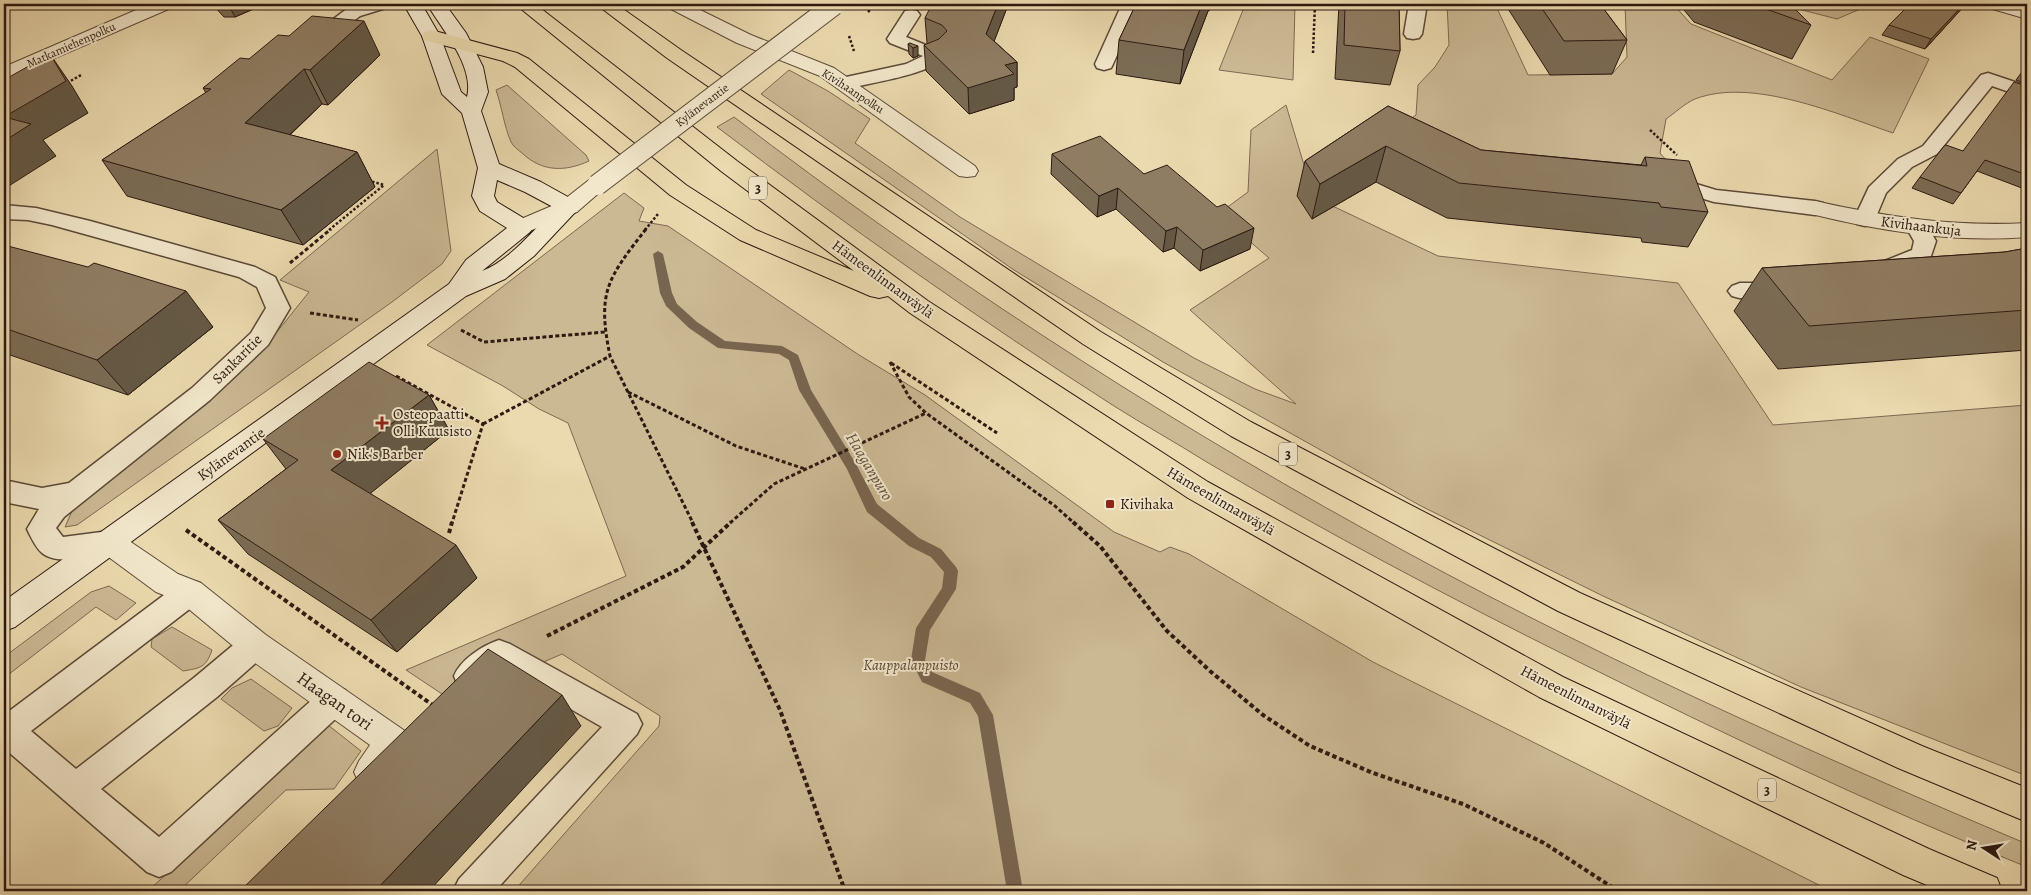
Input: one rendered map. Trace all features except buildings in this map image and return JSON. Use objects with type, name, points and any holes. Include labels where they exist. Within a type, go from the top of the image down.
[{"type":"highway","name":"Hämeenlinnanväylä","points":[[524,4],[729,166],[919,308],[1198,490],[1551,686],[1916,862],[1984,891]]},
{"type":"highway","name":"3","points":[[605,4],[653,40],[1083,332],[1241,429],[1569,602],[1910,757],[2027,805]]},
{"type":"highway","points":[[431,36],[510,57],[522,63],[678,190],[748,235],[919,308]]},
{"type":"street","name":"Matkamiehenpolku","points":[[4,74],[165,4]]},
{"type":"street","points":[[416,4],[416,10],[431,36],[452,94],[471,111],[489,168],[483,196],[488,206],[522,227]]},
{"type":"street","points":[[436,4],[461,43],[473,67],[479,90],[471,111]]},
{"type":"street","name":"Kivihaanpolku","points":[[674,4],[744,39],[805,62],[844,83],[967,171]]},
{"type":"street","name":"Kylänevantie","points":[[4,618],[458,290],[497,274],[526,251],[569,207],[834,4]]},
{"type":"street","points":[[1995,4],[2027,14]]},
{"type":"street","points":[[489,168],[533,187],[569,207]]},
{"type":"street","name":"Kylänevantie","points":[[458,290],[474,265],[522,227],[569,207]]},
{"type":"street","name":"Kivihaankuja","points":[[1815,208],[1865,219],[1917,227],[1974,232],[2027,230]]},
{"type":"street","name":"Haagan tori","points":[[109,542],[167,583],[190,592],[255,645],[334,700],[403,733],[351,796]]},
{"type":"lane","points":[[301,52],[354,12],[380,4]]},
{"type":"lane","points":[[1104,64],[1131,4]]},
{"type":"lane","points":[[1413,34],[1418,4]]},
{"type":"lane","points":[[844,83],[912,68],[937,56],[924,48],[896,39],[911,15]]},
{"type":"lane","points":[[1865,219],[1876,191],[1905,163],[1930,150],[1988,79],[2027,92]]},
{"type":"lane","points":[[1644,183],[1683,186],[1714,196],[1815,208]]},
{"type":"lane","points":[[4,212],[29,213],[84,226],[246,272],[267,282],[278,308]]},
{"type":"lane","points":[[1862,277],[1922,254],[1925,242],[1917,227]]},
{"type":"lane","points":[[1740,291],[1798,289]]},
{"type":"lane","name":"Sankaritie","points":[[109,542],[60,549],[54,547],[40,529],[54,509],[201,394],[260,338],[278,308]]},
{"type":"lane","points":[[4,491],[42,499],[76,492]]},
{"type":"lane","points":[[190,592],[8,731],[159,860],[334,700]]},
{"type":"lane","points":[[76,789],[206,687],[255,645]]},
{"type":"lane","points":[[447,693],[499,653],[626,724],[471,891]]},
{"type":"path","points":[[1313,53],[1315,4]]},
{"type":"path","points":[[267,282],[384,185],[366,180]]},
{"type":"path","points":[[662,209],[619,266],[605,294],[605,332],[610,356],[704,546],[780,710],[845,891]]},
{"type":"path","points":[[278,308],[362,320]]},
{"type":"path","points":[[454,327],[484,342],[605,332]]},
{"type":"path","points":[[449,533],[483,424],[610,356]]},
{"type":"path","points":[[366,357],[483,424]]},
{"type":"path","points":[[997,433],[890,362],[909,397],[926,412],[1054,506],[1100,546],[1167,630],[1210,671],[1263,715],[1310,746],[1373,773],[1462,804],[1544,843],[1618,891]]},
{"type":"path","points":[[628,392],[726,442],[770,460],[806,469]]},
{"type":"path","points":[[557,632],[683,567],[774,484],[824,459],[867,442],[926,412]]},
{"type":"green space","points":[[1248,4],[1295,4],[1293,80],[1219,70],[1243,10]]},
{"type":"green space","points":[[1447,4],[1495,4],[1528,75],[1612,74],[1627,57],[1625,4],[1673,4],[1691,24],[1832,80],[1870,37],[1929,59],[1893,133],[1821,108],[1768,95],[1742,92],[1718,93],[1691,101],[1666,119],[1660,153],[1680,176],[1480,160],[1387,135],[1416,115],[1418,85],[1435,67],[1449,45]]},
{"type":"green space","points":[[1779,4],[1872,4],[1837,19]]},
{"type":"green space","points":[[789,70],[828,91],[870,119],[855,143],[960,217],[1194,358],[1255,389],[1296,404],[1190,310],[1269,258],[1218,214],[1248,192],[1251,130],[1286,105],[1307,175],[1322,201],[1438,256],[1678,283],[1773,425],[2027,405],[2027,776],[1801,687],[1603,596],[1421,506],[1163,362],[1014,270],[761,94]]},
{"type":"green space","points":[[507,85],[586,155],[589,161],[571,167],[546,167],[530,159],[516,148],[509,136],[496,90]]},
{"type":"green space","points":[[734,117],[886,229],[964,283],[1122,386],[1284,484],[1446,574],[1609,657],[1859,772],[2027,844],[2027,867],[1857,795],[1634,689],[1437,590],[1251,488],[1125,413],[1063,373],[814,200],[717,127]]},
{"type":"green space","points":[[437,149],[451,251],[442,264],[392,302],[77,525],[65,527],[72,511],[256,358],[309,292],[280,280]]},
{"type":"green space","name":"Kauppalanpuisto","points":[[624,193],[644,208],[639,221],[668,226],[859,355],[925,395],[1114,532],[1160,552],[1170,547],[1189,554],[1373,662],[1831,891],[514,891],[659,726],[660,716],[562,654],[516,674],[475,716],[406,670],[626,576],[568,423],[539,409],[503,386],[427,345]]},
{"type":"green space","points":[[109,586],[136,603],[116,620],[96,607],[4,678],[4,657],[91,592]]},
{"type":"green space","points":[[172,627],[212,650],[205,664],[198,668],[183,671],[151,647],[152,639]]},
{"type":"green space","points":[[251,679],[292,708],[278,726],[264,731],[221,699],[232,688]]},
{"type":"green space","points":[[328,725],[361,751],[334,789],[286,790],[179,891],[148,891]]},
{"type":"waterway","name":"Haaganpuro","points":[[658,254],[666,293],[672,306],[693,325],[722,345],[782,350],[794,358],[805,390],[852,467],[872,508],[914,542],[936,553],[951,571],[949,589],[923,628],[918,660],[927,677],[975,698],[985,715],[1015,891]]},
{"type":"place","name":"Osteopaatti Olli Kuusisto","points":[[382,423]]},
{"type":"place","name":"Nik's Barber","points":[[337,454]]},
{"type":"place","name":"Kivihaka","points":[[1110,504]]}]
